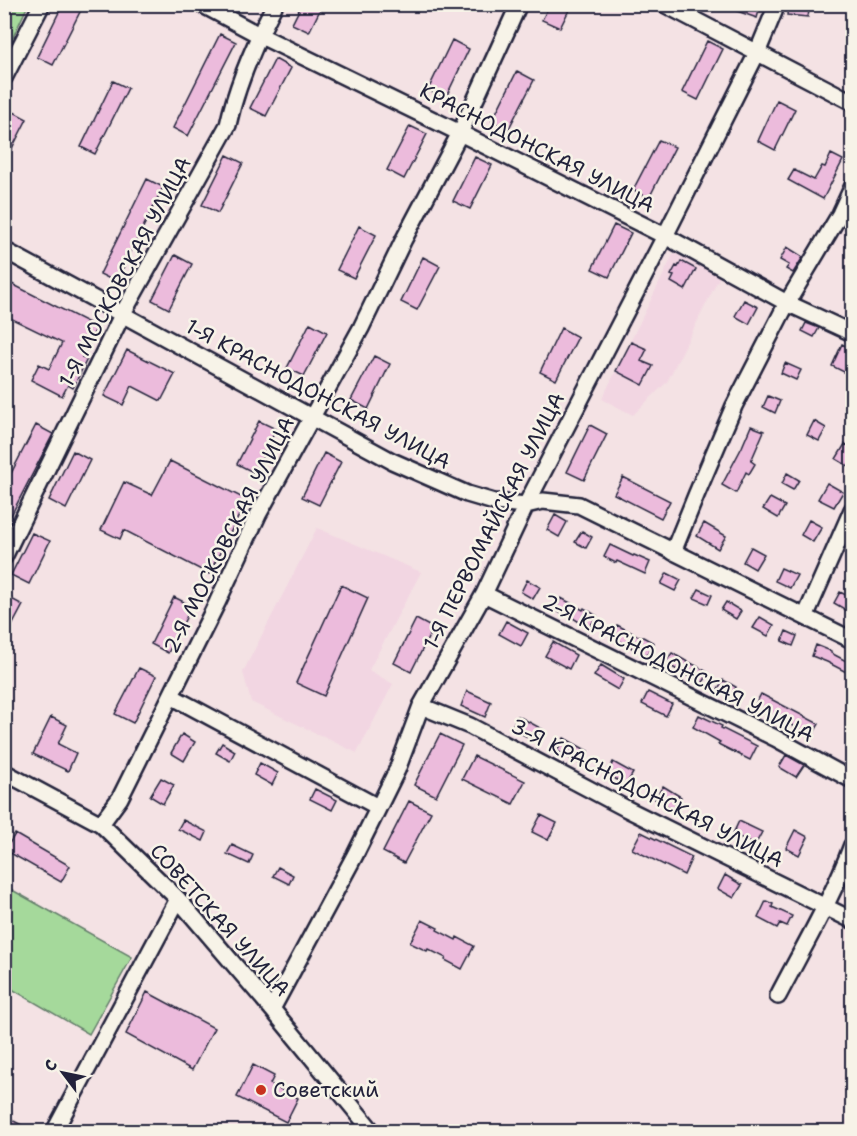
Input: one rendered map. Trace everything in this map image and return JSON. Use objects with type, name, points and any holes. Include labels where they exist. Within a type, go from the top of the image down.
[{"type":"street","points":[[4,78],[42,4]]},
{"type":"street","name":"КРАСНОДОНСКАЯ УЛИЦА","points":[[201,4],[665,236],[788,303],[852,333]]},
{"type":"street","name":"1-Я МОСКОВСКАЯ УЛИЦА","points":[[4,557],[122,315],[228,125],[234,100],[275,4]]},
{"type":"street","name":"2-Я МОСКОВСКАЯ УЛИЦА","points":[[101,824],[120,798],[218,603],[258,515],[362,328],[404,239],[460,133],[519,4]]},
{"type":"street","points":[[664,4],[852,102]]},
{"type":"street","name":"1-Я ПЕРВОМАЙСКАЯ УЛИЦА","points":[[272,1009],[355,855],[397,770],[421,706],[484,594],[526,505],[665,236],[757,52],[774,12],[775,4]]},
{"type":"street","points":[[673,552],[734,406],[788,303],[840,214],[852,188]]},
{"type":"street","name":"1-Я КРАСНОДОНСКАЯ УЛИЦА","points":[[4,250],[392,461],[467,494],[494,502],[526,505],[543,501],[579,505],[852,640]]},
{"type":"street","points":[[805,617],[852,510]]},
{"type":"street","name":"2-Я КРАСНОДОНСКАЯ УЛИЦА","points":[[484,594],[775,738],[852,780]]},
{"type":"street","points":[[171,696],[378,807]]},
{"type":"street","name":"3-Я КРАСНОДОНСКАЯ УЛИЦА","points":[[421,706],[470,726],[627,809],[852,920]]},
{"type":"street","name":"СОВЕТСКАЯ УЛИЦА","points":[[4,772],[101,824],[178,899],[373,1131]]},
{"type":"street","points":[[778,996],[825,906],[852,845]]},
{"type":"street","points":[[54,1131],[178,899]]},
{"type":"shaded area","points":[[674,253],[720,276],[667,382],[633,415],[602,399]]},
{"type":"shaded area","points":[[317,528],[421,572],[369,670],[393,684],[357,753],[251,702],[243,672]]},
{"type":"green space","points":[[4,5],[28,5],[5,54]]},
{"type":"green space","points":[[5,886],[132,957],[89,1034],[5,985]]},
{"type":"building","points":[[63,4],[84,4],[53,65],[37,57]]},
{"type":"building","points":[[302,4],[323,4],[309,32],[292,24]]},
{"type":"building","points":[[550,4],[572,4],[560,28],[542,20]]},
{"type":"building","points":[[740,4],[761,4],[757,18],[737,11]]},
{"type":"building","points":[[788,4],[810,4],[808,17],[787,15]]},
{"type":"building","points":[[220,34],[236,42],[188,136],[173,128]]},
{"type":"building","points":[[452,40],[469,49],[445,99],[428,90]]},
{"type":"building","points":[[707,41],[723,49],[698,100],[682,92]]},
{"type":"building","points":[[275,59],[291,68],[266,116],[250,108]]},
{"type":"building","points":[[517,71],[534,80],[508,130],[492,121]]},
{"type":"building","points":[[113,81],[128,88],[95,154],[81,147]]},
{"type":"building","points":[[777,100],[795,109],[775,150],[758,141]]},
{"type":"building","points":[[10,110],[27,119],[4,164],[4,121]]},
{"type":"building","points":[[410,126],[427,134],[404,179],[387,170]]},
{"type":"building","points":[[659,140],[675,147],[649,198],[633,190]]},
{"type":"building","points":[[831,154],[843,160],[823,199],[788,180],[794,170],[814,180],[822,166],[825,167]]},
{"type":"building","points":[[227,155],[243,163],[218,213],[202,205]]},
{"type":"building","points":[[475,157],[492,165],[470,209],[453,201]]},
{"type":"building","points":[[147,179],[163,187],[116,282],[100,274]]},
{"type":"building","points":[[614,225],[631,233],[609,277],[592,269]]},
{"type":"building","points":[[359,226],[376,235],[354,278],[337,270]]},
{"type":"building","points":[[787,247],[803,257],[793,273],[786,269],[789,265],[780,260]]},
{"type":"building","points":[[175,255],[192,264],[169,309],[152,300]]},
{"type":"building","points":[[423,257],[440,266],[417,310],[401,302]]},
{"type":"building","points":[[681,261],[696,269],[685,290],[671,282],[674,276],[671,275]]},
{"type":"building","points":[[4,280],[97,327],[82,357],[87,359],[73,388],[68,385],[62,396],[31,380],[39,364],[49,369],[62,343],[4,315]]},
{"type":"building","points":[[744,300],[758,307],[749,324],[735,316]]},
{"type":"building","points":[[310,323],[327,332],[304,376],[287,368]]},
{"type":"building","points":[[806,323],[819,328],[814,337],[802,331]]},
{"type":"building","points":[[561,328],[578,337],[556,380],[540,372]]},
{"type":"building","points":[[631,342],[647,349],[641,361],[653,366],[643,385],[616,371]]},
{"type":"building","points":[[842,344],[852,349],[852,360],[846,373],[832,366]]},
{"type":"building","points":[[127,350],[175,374],[161,401],[132,386],[123,405],[104,396]]},
{"type":"building","points":[[374,356],[390,364],[368,409],[351,400]]},
{"type":"building","points":[[785,363],[801,370],[796,380],[781,373]]},
{"type":"building","points":[[768,396],[780,401],[775,413],[763,407]]},
{"type":"building","points":[[259,421],[276,429],[255,473],[237,464]]},
{"type":"building","points":[[814,421],[826,428],[819,441],[807,435]]},
{"type":"building","points":[[36,425],[53,434],[4,529],[4,487]]},
{"type":"building","points":[[590,425],[607,434],[584,480],[567,472]]},
{"type":"building","points":[[751,426],[764,431],[751,461],[755,464],[749,474],[746,472],[736,493],[722,485]]},
{"type":"building","points":[[845,444],[852,448],[852,458],[848,466],[836,459]]},
{"type":"building","points":[[73,451],[90,460],[66,509],[49,500]]},
{"type":"building","points":[[324,453],[341,462],[319,505],[302,497]]},
{"type":"building","points":[[170,461],[247,500],[209,574],[124,530],[120,539],[101,530],[124,482],[152,495]]},
{"type":"building","points":[[787,473],[799,480],[793,490],[782,484]]},
{"type":"building","points":[[623,477],[670,501],[661,518],[614,494]]},
{"type":"building","points":[[827,483],[843,492],[834,507],[818,499]]},
{"type":"building","points":[[770,498],[785,506],[778,518],[763,509]]},
{"type":"building","points":[[555,515],[567,522],[559,537],[547,530]]},
{"type":"building","points":[[809,520],[822,527],[813,542],[801,535]]},
{"type":"building","points":[[704,523],[726,536],[718,549],[697,536]]},
{"type":"building","points":[[582,531],[592,537],[586,548],[575,542]]},
{"type":"building","points":[[32,533],[50,541],[29,584],[11,575]]},
{"type":"building","points":[[610,545],[650,562],[645,574],[604,557]]},
{"type":"building","points":[[751,547],[764,554],[755,569],[743,562]]},
{"type":"building","points":[[781,568],[797,575],[790,588],[775,581]]},
{"type":"building","points":[[667,573],[681,580],[675,591],[661,584]]},
{"type":"building","points":[[527,580],[540,587],[533,599],[521,592]]},
{"type":"building","points":[[341,585],[368,598],[324,696],[296,683]]},
{"type":"building","points":[[699,589],[712,595],[708,604],[694,598]]},
{"type":"building","points":[[840,592],[852,598],[846,610],[834,603]]},
{"type":"building","points":[[4,595],[23,605],[4,641]]},
{"type":"building","points":[[174,597],[192,606],[168,653],[151,644]]},
{"type":"building","points":[[561,598],[597,616],[589,628],[565,613],[564,615],[555,610]]},
{"type":"building","points":[[726,602],[741,611],[736,619],[721,610]]},
{"type":"building","points":[[760,617],[774,625],[768,636],[753,628]]},
{"type":"building","points":[[416,619],[433,628],[411,672],[394,663]]},
{"type":"building","points":[[506,621],[528,633],[521,646],[499,634]]},
{"type":"building","points":[[617,625],[654,643],[647,656],[610,636]]},
{"type":"building","points":[[786,631],[797,636],[793,646],[782,641]]},
{"type":"building","points":[[553,642],[576,655],[569,669],[545,656]]},
{"type":"building","points":[[816,645],[852,664],[852,675],[812,656]]},
{"type":"building","points":[[672,653],[709,673],[702,684],[665,663]]},
{"type":"building","points":[[601,665],[624,679],[618,690],[594,676]]},
{"type":"building","points":[[139,668],[156,676],[133,723],[115,714]]},
{"type":"building","points":[[723,680],[736,687],[731,696],[718,689]]},
{"type":"building","points":[[467,691],[491,702],[485,717],[461,706]]},
{"type":"building","points":[[648,692],[672,704],[666,716],[642,704]]},
{"type":"building","points":[[761,694],[819,724],[811,737],[754,707]]},
{"type":"building","points":[[699,715],[757,746],[750,760],[718,744],[720,742],[693,727]]},
{"type":"building","points":[[518,716],[542,729],[535,741],[511,728]]},
{"type":"building","points":[[51,717],[67,725],[58,744],[76,753],[68,771],[33,754]]},
{"type":"building","points":[[182,734],[195,742],[184,761],[171,753]]},
{"type":"building","points":[[440,734],[462,745],[436,796],[414,785]]},
{"type":"building","points":[[564,738],[588,751],[581,764],[557,751]]},
{"type":"building","points":[[222,743],[235,751],[230,761],[216,753]]},
{"type":"building","points":[[786,755],[804,765],[796,777],[779,767]]},
{"type":"building","points":[[474,756],[525,781],[513,804],[462,779]]},
{"type":"building","points":[[613,762],[633,773],[626,785],[607,774]]},
{"type":"building","points":[[260,763],[278,773],[272,785],[254,775]]},
{"type":"building","points":[[161,778],[174,785],[163,804],[150,796]]},
{"type":"building","points":[[663,786],[681,797],[673,810],[655,799]]},
{"type":"building","points":[[315,789],[337,800],[332,810],[310,799]]},
{"type":"building","points":[[409,801],[431,812],[404,863],[383,852]]},
{"type":"building","points":[[541,815],[557,823],[548,840],[532,832]]},
{"type":"building","points":[[183,820],[207,832],[203,841],[178,829]]},
{"type":"building","points":[[739,821],[762,832],[755,845],[733,834]]},
{"type":"building","points":[[795,830],[808,837],[799,855],[786,848]]},
{"type":"building","points":[[641,832],[692,857],[684,875],[632,849]]},
{"type":"building","points":[[15,834],[70,866],[61,882],[5,850]]},
{"type":"building","points":[[232,845],[253,855],[249,864],[227,854]]},
{"type":"building","points":[[278,867],[293,875],[289,884],[273,876]]},
{"type":"building","points":[[725,875],[742,885],[734,898],[718,889]]},
{"type":"building","points":[[766,901],[773,904],[772,907],[792,916],[787,926],[780,923],[777,928],[758,918]]},
{"type":"building","points":[[422,920],[456,940],[457,937],[474,946],[462,969],[428,949],[427,951],[410,943]]},
{"type":"building","points":[[147,992],[214,1028],[192,1070],[126,1034]]},
{"type":"building","name":"Советский","points":[[253,1065],[274,1076],[270,1084],[298,1098],[286,1122],[237,1097]]},
{"type":"building","points":[[4,1116],[33,1131],[4,1131]]},
{"type":"place","name":"Советский","points":[[261,1090]]}]
